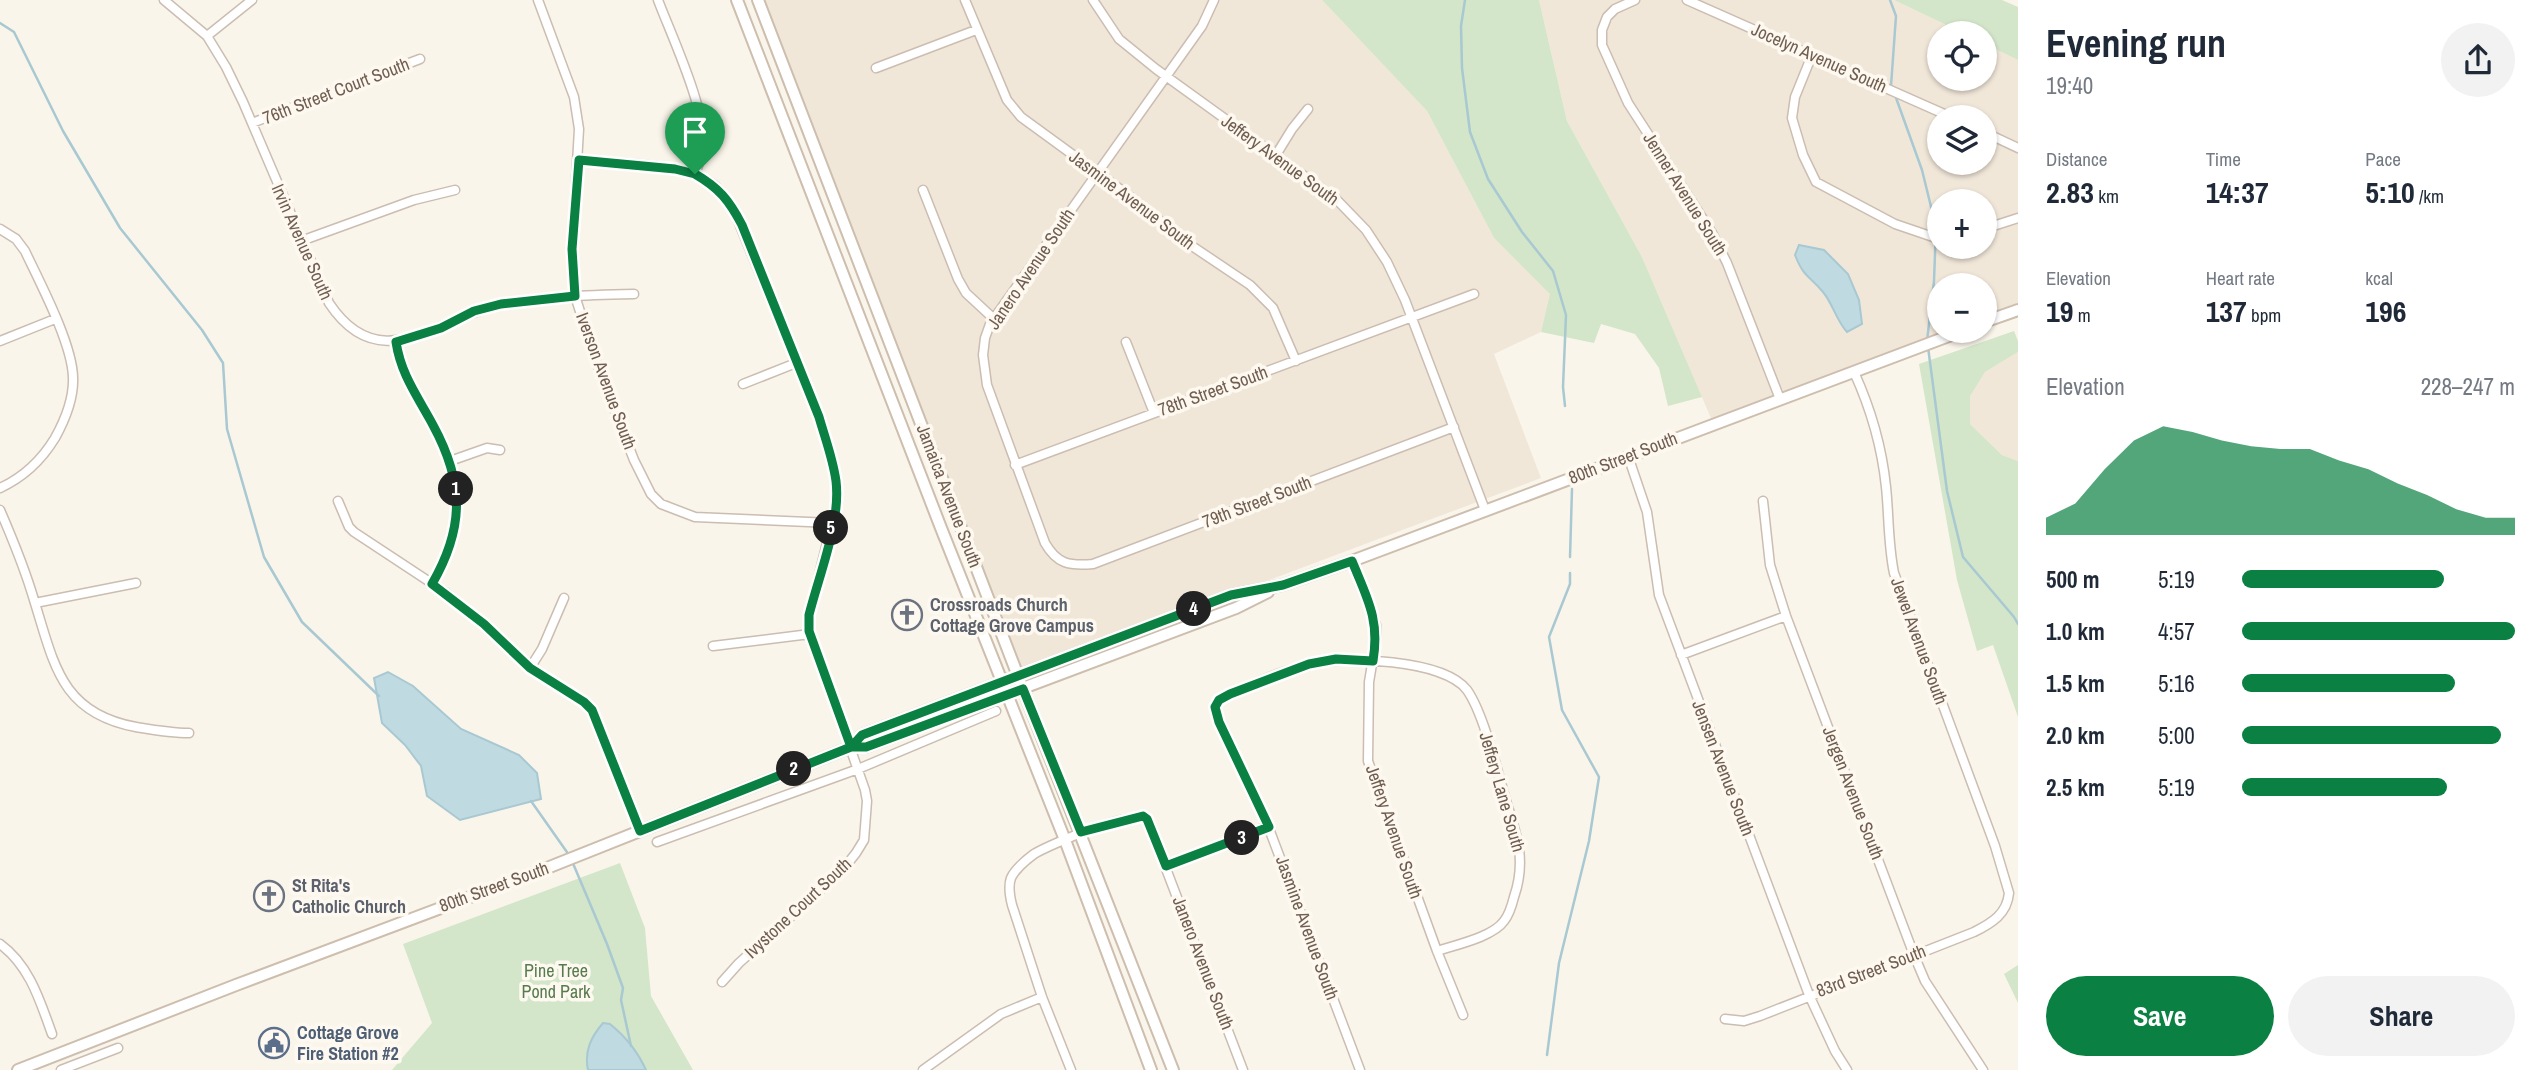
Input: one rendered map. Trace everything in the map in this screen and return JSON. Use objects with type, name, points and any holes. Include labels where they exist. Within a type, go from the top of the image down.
[{"type":"main road","name":"Jamaica Avenue South","points":[[737,0],[941,528],[1009,695],[1151,1070]]},
{"type":"main road","name":"Jamaica Avenue South","points":[[758,0],[1173,1070]]},
{"type":"main road","points":[[1997,318],[2018,310]]},
{"type":"main road","name":"80th Street South","points":[[18,1070],[851,747],[866,747],[1009,695],[1236,608],[1283,585],[1930,343]]},
{"type":"main road","name":"80th Street South","points":[[851,747],[862,735],[1231,595],[1283,585]]},
{"type":"street","name":"Irvin Avenue South","points":[[164,0],[207,36],[226,67],[328,303],[339,319],[351,329],[367,336],[396,342]]},
{"type":"street","points":[[207,36],[252,0]]},
{"type":"street","name":"Iverson Avenue South","points":[[538,0],[574,97],[579,129],[572,249],[575,296],[599,370],[634,460],[651,494],[661,504],[695,517],[832,523]]},
{"type":"street","points":[[658,0],[702,125],[703,148],[695,174]]},
{"type":"street","name":"Jasmine Avenue South","points":[[965,0],[1007,100],[1021,117],[1189,244],[1262,295],[1273,308],[1296,362]]},
{"type":"street","name":"Jeffery Avenue South","points":[[1093,0],[1119,39],[1166,77],[1336,199],[1366,230],[1387,262],[1412,318],[1485,510]]},
{"type":"street","points":[[1166,77],[1202,26],[1214,0]]},
{"type":"street","name":"Jocelyn Avenue South","points":[[1687,0],[1927,106]]},
{"type":"street","name":"Jenner Avenue South","points":[[1632,1],[1615,9],[1607,17],[1602,30],[1602,46],[1628,103],[1712,233],[1727,263],[1780,399]]},
{"type":"street","points":[[876,68],[976,30]]},
{"type":"street","points":[[1812,55],[1795,97],[1792,118],[1803,155],[1816,182],[1895,224],[1927,235]]},
{"type":"street","name":"76th Street Court South","points":[[252,123],[420,59]]},
{"type":"street","name":"Janero Avenue South","points":[[1058,560],[1045,543],[984,373],[985,338],[994,319],[1166,77]]},
{"type":"street","points":[[1276,155],[1308,108]]},
{"type":"street","points":[[1997,138],[2018,148]]},
{"type":"street","points":[[579,160],[675,169],[695,174],[715,186],[732,206],[819,417],[836,481],[836,503],[809,615],[810,634],[713,646]]},
{"type":"street","points":[[301,241],[414,200],[455,190]]},
{"type":"street","points":[[923,190],[958,279],[966,293],[994,319]]},
{"type":"street","points":[[1997,225],[2018,218]]},
{"type":"street","points":[[0,229],[16,239],[25,251],[68,348],[74,377],[70,405],[53,440],[33,468],[0,488]]},
{"type":"street","points":[[432,584],[448,551],[458,503],[450,461],[405,377],[396,342],[441,328],[474,311],[501,304],[575,296],[634,294]]},
{"type":"street","name":"78th Street South","points":[[1015,465],[1474,295]]},
{"type":"street","points":[[0,341],[55,319]]},
{"type":"street","points":[[1126,342],[1154,413]]},
{"type":"street","points":[[743,384],[796,363]]},
{"type":"street","name":"Jewel Avenue South","points":[[1854,372],[1876,436],[1886,485],[1890,553],[1894,573],[1995,846],[2009,892],[2007,904]]},
{"type":"street","name":"79th Street South","points":[[1058,560],[1077,565],[1093,564],[1454,427]]},
{"type":"street","points":[[450,461],[487,448],[500,450]]},
{"type":"street","name":"Jensen Avenue South","points":[[1628,456],[1647,512],[1659,594],[1809,995],[1835,1051],[1847,1070]]},
{"type":"street","points":[[338,501],[349,527],[354,532],[432,584],[484,624],[530,668],[584,702],[592,710],[640,831]]},
{"type":"street","name":"Jergen Avenue South","points":[[1763,501],[1770,565],[1786,615],[1914,955],[1925,981],[1983,1070]]},
{"type":"street","points":[[0,510],[20,557],[44,639],[58,672],[78,701],[100,716],[122,724],[173,733],[189,733]]},
{"type":"street","name":"Jeffery Avenue South","points":[[1352,561],[1376,625],[1369,682],[1368,761],[1463,1015]]},
{"type":"street","points":[[35,603],[136,583]]},
{"type":"street","points":[[530,668],[564,598]]},
{"type":"street","points":[[1681,655],[1786,615]]},
{"type":"street","name":"Ivystone Court South","points":[[722,982],[841,872],[864,840],[867,801],[851,747],[810,634]]},
{"type":"street","name":"Jeffery Lane South","points":[[1214,710],[1219,700],[1230,694],[1309,664],[1336,659],[1430,668],[1447,674],[1467,689],[1478,711],[1516,831],[1522,861],[1520,880],[1504,921],[1489,933],[1437,951]]},
{"type":"street","points":[[1203,712],[1214,710]]},
{"type":"street","name":"Jasmine Avenue South","points":[[1214,710],[1269,827],[1360,1070]]},
{"type":"street","points":[[657,842],[858,769],[996,711]]},
{"type":"street","name":"Janero Avenue South","points":[[1071,1070],[1042,997],[1012,905],[1011,878],[1033,855],[1081,832],[1143,816],[1147,819],[1166,866],[1243,1070]]},
{"type":"street","points":[[1166,866],[1269,827]]},
{"type":"street","name":"83rd Street South","points":[[1725,1019],[1745,1021],[1914,955],[1993,922],[2007,904]]},
{"type":"street","points":[[0,944],[13,954],[33,984],[52,1034]]},
{"type":"street","points":[[923,1070],[1001,1014],[1042,997]]},
{"type":"street","points":[[61,1070],[118,1048]]},
{"type":"shaded area","points":[[763,0],[1322,0],[1427,111],[1494,238],[1551,294],[1541,332],[1494,354],[1541,478],[1022,673]]},
{"type":"shaded area","points":[[1539,0],[1894,0],[1938,21],[1927,21],[1927,91],[1997,91],[1997,50],[2018,60],[2018,310],[1997,318],[1997,273],[1927,273],[1927,343],[1930,343],[1713,423],[1642,257],[1567,121]]},
{"type":"shaded area","points":[[2018,352],[2018,461],[2002,455],[1970,424],[1969,396],[1985,372]]},
{"type":"green space","points":[[1322,0],[1539,0],[1567,121],[1642,257],[1702,397],[1668,406],[1659,368],[1635,334],[1601,324],[1594,343],[1541,332],[1550,294],[1494,238],[1427,111]]},
{"type":"green space","points":[[1894,0],[2002,0],[2018,7],[2018,60],[1997,50],[1997,21],[1938,21]]},
{"type":"green space","points":[[2014,331],[2018,352],[1985,372],[1970,396],[1970,424],[2002,455],[2018,461],[2018,717],[1993,645],[1977,651],[1957,580],[1919,364],[1979,343],[1997,343],[1997,337]]},
{"type":"green space","name":"Pine Tree Pond Park","points":[[620,863],[645,928],[651,996],[693,1070],[392,1070],[432,1023],[403,944]]},
{"type":"green space","points":[[2018,965],[2018,1003],[2004,974]]},
{"type":"water","points":[[1799,245],[1824,250],[1848,274],[1859,300],[1862,324],[1847,332],[1843,327],[1826,297],[1801,268],[1795,255]]},
{"type":"water","points":[[388,672],[413,686],[461,729],[519,755],[537,773],[541,799],[460,820],[427,796],[421,766],[405,745],[382,723],[374,678]]},
{"type":"water","points":[[603,1023],[610,1024],[626,1039],[646,1070],[588,1070],[590,1045]]},
{"type":"waterway","points":[[1465,0],[1461,26],[1462,68],[1470,132],[1488,179],[1522,232],[1553,271],[1566,315],[1563,387],[1565,406]]},
{"type":"waterway","points":[[1890,0],[1896,16],[1891,86]]},
{"type":"waterway","points":[[0,23],[14,32],[63,131],[120,228],[202,330],[223,363],[227,429],[264,557],[302,622],[379,696]]},
{"type":"waterway","points":[[1895,95],[1922,170],[1936,227],[1934,273]]},
{"type":"waterway","points":[[1928,347],[1947,491],[1963,557],[2018,624]]},
{"type":"waterway","points":[[1570,557],[1572,489]]},
{"type":"waterway","points":[[1547,1055],[1559,963],[1589,841],[1599,777],[1562,710],[1549,637],[1570,584],[1570,573]]},
{"type":"waterway","points":[[531,801],[569,855]]},
{"type":"waterway","points":[[572,861],[623,988],[621,1000],[631,1046]]},
{"type":"place","name":"Crossroads Church Cottage Grove Campus","points":[[907,615]]},
{"type":"place","name":"St Rita's Catholic Church","points":[[269,896]]},
{"type":"place","name":"Cottage Grove Fire Station #2","points":[[274,1043]]},
{"type":"route","points":[[695,174],[675,169],[579,160],[572,249],[575,296],[501,304],[474,311],[441,328],[396,342],[405,377],[450,461],[458,503],[448,551],[432,584],[484,624],[516,657],[592,710],[640,831],[851,747],[866,747],[1023,689],[1081,832],[1143,816],[1147,819],[1166,866],[1269,827],[1214,710],[1219,700],[1230,694],[1309,664],[1336,659],[1373,661],[1376,625],[1352,561],[1283,585],[1231,595],[862,735],[851,747],[814,651],[809,631],[809,615],[836,503],[836,481],[828,445],[742,225],[732,206],[715,186],[695,174]]}]
